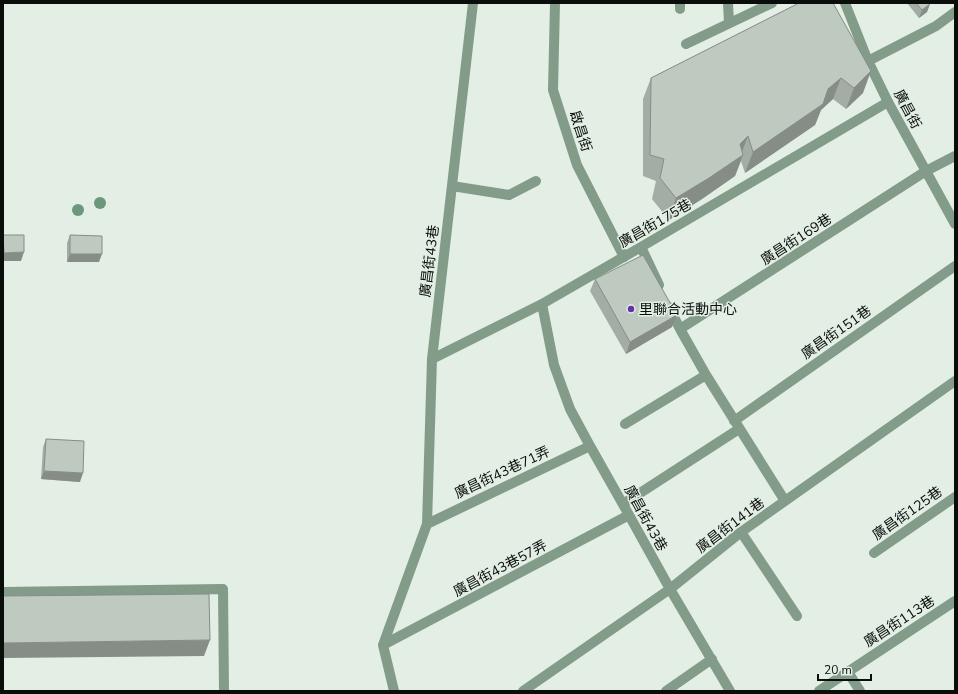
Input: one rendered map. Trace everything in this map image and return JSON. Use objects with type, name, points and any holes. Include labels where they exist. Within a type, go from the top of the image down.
[{"type":"street","name":"廣昌街43巷","points":[[383,645],[427,524],[432,359],[473,3]]},
{"type":"street","name":"啟昌街","points":[[555,3],[553,90],[577,165],[624,257]]},
{"type":"street","points":[[728,3],[729,23]]},
{"type":"street","points":[[686,44],[772,3]]},
{"type":"street","name":"廣昌街","points":[[845,3],[868,60],[888,102],[955,224]]},
{"type":"street","points":[[868,60],[936,26],[955,12]]},
{"type":"street","name":"廣昌街175巷","points":[[432,359],[542,304],[888,102]]},
{"type":"street","name":"廣昌街169巷","points":[[680,330],[926,172],[955,156]]},
{"type":"street","points":[[452,186],[509,195],[536,181]]},
{"type":"street","points":[[641,247],[680,330],[784,501]]},
{"type":"street","name":"廣昌街151巷","points":[[737,425],[955,266]]},
{"type":"street","name":"廣昌街43巷","points":[[542,304],[554,364],[570,409],[670,589],[730,691]]},
{"type":"street","points":[[625,424],[706,375]]},
{"type":"street","name":"廣昌街141巷","points":[[523,691],[670,589],[741,532],[784,501],[955,382]]},
{"type":"street","points":[[623,504],[737,425]]},
{"type":"street","name":"廣昌街43巷71弄","points":[[427,524],[590,446]]},
{"type":"street","name":"廣昌街125巷","points":[[874,553],[955,497]]},
{"type":"street","name":"廣昌街43巷57弄","points":[[383,645],[629,515]]},
{"type":"street","points":[[741,532],[797,616]]},
{"type":"street","points":[[3,592],[223,589],[224,691]]},
{"type":"street","name":"廣昌街113巷","points":[[819,691],[955,601]]},
{"type":"street","points":[[383,645],[394,691]]},
{"type":"street","points":[[666,691],[712,659]]},
{"type":"street","points":[[848,672],[860,691]]},
{"type":"building","points":[[799,3],[833,3],[871,71],[854,88],[841,78],[828,89],[823,104],[753,152],[748,136],[740,144],[743,155],[676,198],[660,178],[664,159],[650,155],[651,78]]},
{"type":"building","points":[[916,3],[930,3],[930,4],[922,10]]},
{"type":"building","points":[[3,235],[24,235],[24,252],[4,253]]},
{"type":"building","points":[[70,235],[102,236],[102,254],[70,254]]},
{"type":"building","name":"里聯合活動中心","points":[[643,255],[677,315],[630,342],[595,279]]},
{"type":"building","points":[[46,439],[84,441],[83,473],[44,471]]},
{"type":"building","points":[[209,594],[210,640],[3,643],[3,596]]},
{"type":"place","name":"里聯合活動中心","points":[[631,309]]}]
